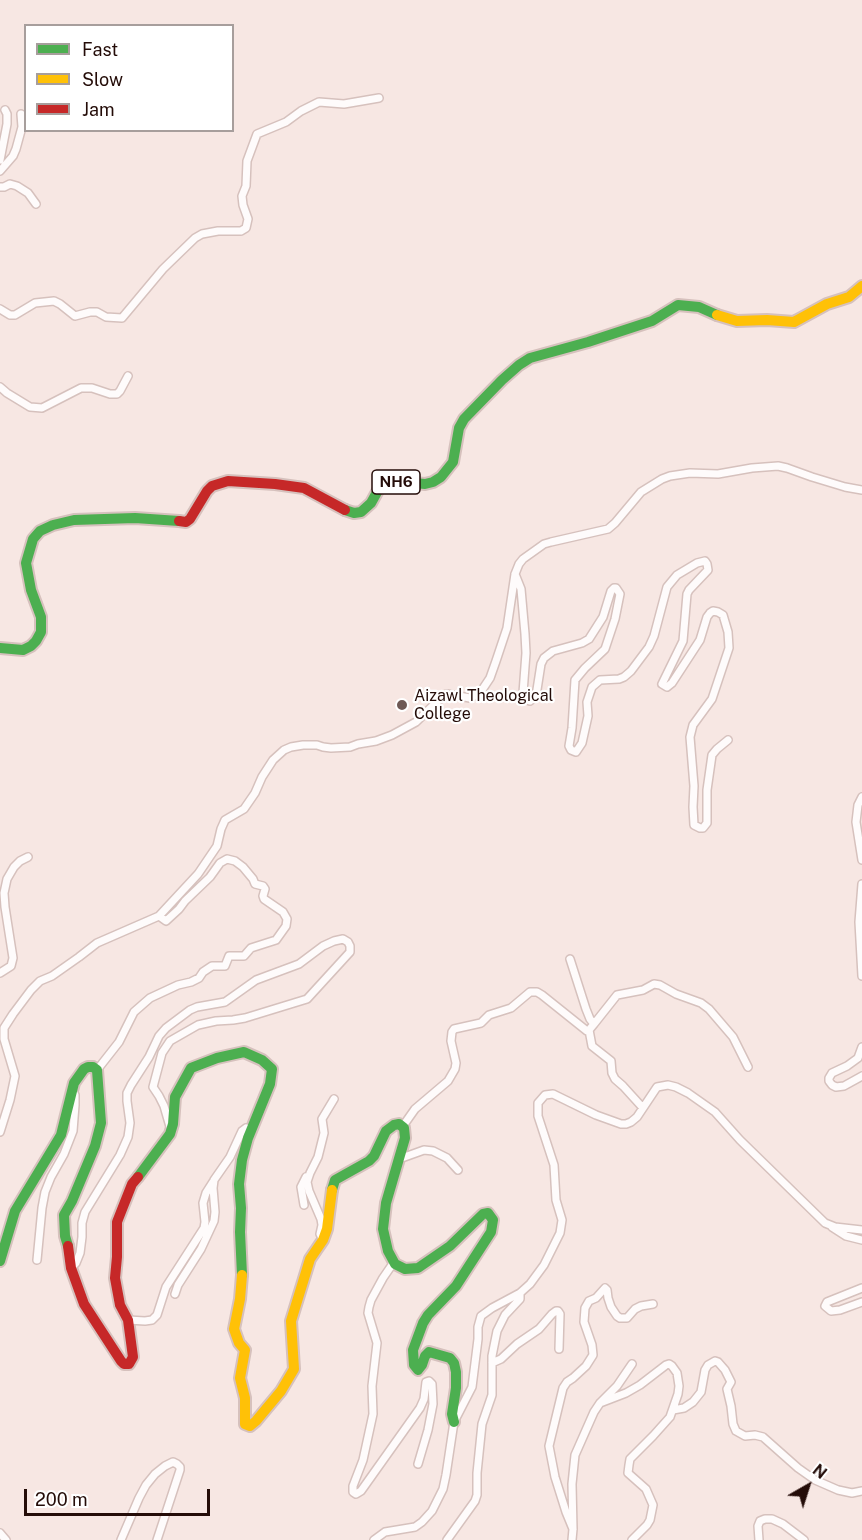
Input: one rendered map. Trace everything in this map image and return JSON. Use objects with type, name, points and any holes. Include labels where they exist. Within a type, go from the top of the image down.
[{"type":"main road","name":"NH6","points":[[0,648],[23,650],[31,646],[41,632],[41,617],[31,590],[26,563],[33,539],[40,531],[53,525],[74,520],[135,518],[186,522],[207,491],[212,486],[228,480],[304,488],[347,511],[362,512],[372,503],[384,483],[392,481],[425,484],[441,477],[453,462],[459,428],[464,419],[519,364],[530,358],[652,321],[678,305],[699,308],[737,321],[794,322],[826,304],[849,297],[862,286]]},
{"type":"main road","points":[[0,1261],[15,1211],[61,1135],[74,1083],[84,1069],[91,1067],[97,1070],[101,1123],[95,1146],[64,1215],[65,1236],[71,1268],[84,1304],[120,1361],[127,1364],[131,1361],[133,1357],[128,1320],[120,1305],[115,1278],[117,1222],[132,1184],[170,1134],[175,1097],[191,1068],[217,1058],[244,1052],[262,1060],[272,1069],[270,1083],[250,1133],[242,1161],[239,1184],[242,1271],[240,1299],[234,1329],[245,1350],[240,1378],[245,1398],[244,1423],[248,1426],[256,1421],[281,1391],[294,1369],[291,1335],[293,1315],[310,1259],[324,1240],[335,1180],[364,1165],[374,1156],[386,1131],[396,1125],[403,1126],[406,1135],[386,1203],[383,1229],[388,1251],[394,1262],[405,1269],[418,1268],[450,1246],[483,1214],[488,1213],[492,1216],[492,1225],[487,1239],[456,1286],[428,1315],[413,1350],[414,1365],[418,1370],[429,1352],[450,1358],[454,1363],[456,1372],[452,1414],[454,1422]]},
{"type":"street","points":[[0,309],[10,315],[15,315],[35,303],[54,301],[75,316],[97,312],[106,317],[122,318],[163,269],[195,237],[218,231],[239,232],[246,228],[248,219],[242,196],[246,186],[247,161],[257,134],[286,122],[319,102],[344,104],[379,98]]},
{"type":"street","points":[[0,160],[8,118],[6,110]]},
{"type":"street","points":[[0,171],[16,149],[22,127],[21,114]]},
{"type":"street","points":[[0,187],[10,184],[20,187],[36,204]]},
{"type":"street","points":[[0,387],[30,407],[42,408],[81,388],[92,388],[117,394],[128,376]]},
{"type":"street","points":[[0,1132],[15,1076],[4,1039],[3,1022],[40,981],[97,943],[159,916],[198,874],[217,846],[225,820],[244,809],[255,794],[273,760],[284,750],[303,745],[331,748],[350,747],[376,741],[416,722],[444,695],[470,698],[480,693],[490,678],[507,628],[515,574],[523,559],[544,544],[608,529],[641,492],[669,476],[690,473],[718,474],[778,466],[844,487],[862,490]]},
{"type":"street","points":[[515,574],[521,590],[525,634],[523,693],[525,699],[530,701],[536,696],[540,668],[544,658],[553,651],[589,639],[603,617],[611,591],[614,588],[619,591],[619,601],[605,649],[575,680],[569,746],[576,752],[582,743],[588,716],[587,702],[592,687],[600,680],[624,677],[631,670],[649,647],[654,636],[667,587],[678,575],[697,563],[705,561],[708,570],[687,594],[683,641],[662,684],[667,687],[672,684],[700,640],[710,613],[713,611],[723,615],[728,632],[729,648],[712,699],[693,725],[690,737],[694,825],[700,828],[707,823],[707,790],[712,755],[728,740]]},
{"type":"street","points":[[862,797],[858,805],[856,822],[862,860]]},
{"type":"street","points":[[0,973],[11,966],[12,962],[4,893],[10,872],[20,861],[28,857]]},
{"type":"street","points":[[97,1070],[119,1042],[134,1012],[150,998],[199,978],[202,972],[209,967],[225,966],[229,956],[243,956],[251,948],[276,940],[286,926],[287,919],[283,912],[264,899],[263,886],[255,884],[243,867],[235,861],[227,859],[220,863],[210,877],[166,921],[159,916]]},
{"type":"street","points":[[862,884],[859,922],[862,976]]},
{"type":"street","points":[[71,1268],[80,1253],[85,1212],[120,1155],[128,1137],[130,1123],[127,1093],[130,1085],[149,1057],[159,1036],[190,1010],[225,1002],[256,980],[299,964],[329,944],[343,939],[348,942],[350,952],[307,999],[245,1018],[207,1022],[189,1029],[170,1041],[162,1053],[153,1087],[164,1106],[171,1130]]},
{"type":"street","points":[[570,959],[590,1019],[592,1046],[611,1060],[615,1079],[643,1108]]},
{"type":"street","points":[[403,1126],[415,1109],[445,1084],[454,1071],[456,1063],[451,1041],[452,1032],[456,1028],[481,1023],[489,1015],[511,1008],[527,994],[534,992],[542,995],[584,1030],[592,1027],[617,995],[643,990],[657,984],[701,1003],[709,1009],[733,1037],[747,1067]]},
{"type":"street","points":[[862,1047],[858,1058],[853,1063],[832,1073],[829,1078],[832,1085],[836,1087],[844,1086],[862,1076]]},
{"type":"street","points":[[374,1540],[385,1532],[415,1527],[432,1511],[447,1475],[454,1422],[472,1387],[481,1316],[520,1293],[530,1284],[544,1265],[560,1233],[562,1220],[556,1200],[554,1166],[538,1116],[538,1103],[545,1095],[553,1094],[596,1115],[621,1124],[631,1122],[657,1087],[676,1087],[715,1112],[740,1140],[828,1224],[846,1236],[862,1240]]},
{"type":"street","points":[[37,1260],[45,1192],[73,1131],[75,1095],[72,1089]]},
{"type":"street","points":[[304,1205],[301,1187],[318,1157],[324,1133],[322,1119],[334,1099]]},
{"type":"street","points":[[128,1320],[152,1320],[157,1315],[166,1287],[204,1228],[204,1199],[208,1189],[230,1157],[242,1131],[246,1128],[250,1133]]},
{"type":"street","points":[[399,1159],[424,1150],[434,1151],[447,1158],[458,1170]]},
{"type":"street","points":[[310,1173],[308,1188],[319,1212],[322,1225],[320,1234],[324,1240]]},
{"type":"street","points":[[175,1294],[214,1221],[214,1180]]},
{"type":"street","points":[[828,1224],[862,1230]]},
{"type":"street","points":[[394,1262],[371,1300],[368,1312],[377,1343],[372,1386],[373,1414],[353,1492],[356,1494],[361,1491],[420,1408],[426,1383],[429,1381],[432,1384],[433,1404],[418,1464]]},
{"type":"street","points":[[573,1529],[555,1477],[549,1446],[563,1388],[593,1356],[592,1345],[584,1322],[585,1308],[589,1301],[596,1298],[605,1288],[611,1307],[620,1318],[627,1318],[641,1306],[653,1304]]},
{"type":"street","points":[[862,1288],[827,1302],[825,1306],[831,1311],[862,1302]]},
{"type":"street","points":[[447,1540],[477,1495],[482,1424],[492,1395],[492,1356],[497,1331],[504,1316],[518,1304],[520,1293]]},
{"type":"street","points":[[492,1364],[539,1329],[556,1311],[560,1314],[559,1349]]},
{"type":"street","points":[[673,1410],[684,1408],[693,1402],[701,1392],[708,1365],[715,1361],[718,1362],[731,1382],[727,1389],[736,1431],[745,1436],[763,1437],[815,1480],[838,1490],[852,1493],[862,1491]]},
{"type":"street","points":[[572,1540],[572,1484],[575,1455],[594,1412],[617,1386],[632,1364]]},
{"type":"street","points":[[600,1403],[626,1393],[669,1364],[675,1369],[678,1378],[678,1394],[673,1410],[665,1425],[630,1459],[628,1473],[646,1489],[652,1501],[653,1510],[647,1525],[632,1540]]},
{"type":"street","points":[[121,1540],[146,1485],[155,1474],[173,1462],[180,1467],[180,1470],[157,1540]]},
{"type":"street","points":[[759,1540],[760,1521],[772,1519],[783,1524],[804,1540]]},
{"type":"street","points":[[0,1533],[6,1540]]},
{"type":"traffic: fast","points":[[345,510],[354,513],[361,512],[371,503],[384,483],[392,481],[425,484],[441,477],[453,462],[459,428],[464,419],[502,380],[530,358],[652,321],[678,305],[699,307],[717,315]]},
{"type":"traffic: fast","points":[[0,648],[23,650],[31,646],[41,632],[41,617],[31,590],[26,563],[33,539],[40,531],[74,520],[135,518],[179,521]]},
{"type":"traffic: fast","points":[[138,1177],[170,1134],[175,1097],[191,1068],[217,1058],[244,1052],[262,1060],[272,1069],[270,1084],[248,1138],[242,1160],[239,1184],[242,1275]]},
{"type":"traffic: fast","points":[[0,1261],[15,1211],[61,1135],[74,1083],[84,1069],[93,1067],[97,1070],[101,1123],[95,1146],[64,1215],[68,1246]]},
{"type":"traffic: fast","points":[[332,1190],[335,1180],[369,1161],[374,1156],[386,1131],[399,1124],[404,1128],[405,1138],[386,1203],[383,1229],[388,1251],[395,1264],[405,1269],[418,1268],[450,1246],[483,1214],[488,1213],[493,1220],[491,1232],[456,1286],[423,1323],[413,1350],[414,1365],[418,1370],[429,1352],[450,1358],[454,1363],[456,1372],[452,1414],[454,1422]]},
{"type":"traffic: slow","points":[[717,315],[737,321],[794,322],[827,304],[849,297],[862,286]]},
{"type":"traffic: slow","points":[[242,1275],[234,1329],[239,1343],[245,1350],[240,1378],[245,1398],[245,1424],[250,1426],[281,1391],[294,1369],[291,1321],[310,1259],[323,1240],[327,1229],[332,1190]]},
{"type":"traffic: jam","points":[[179,521],[186,522],[190,519],[212,486],[228,481],[304,488],[345,510]]},
{"type":"traffic: jam","points":[[68,1246],[71,1268],[84,1304],[121,1361],[129,1364],[133,1357],[128,1320],[120,1305],[115,1278],[117,1222],[132,1184],[138,1177]]},
{"type":"place","name":"Aizawl Theological College","points":[[402,705]]}]
